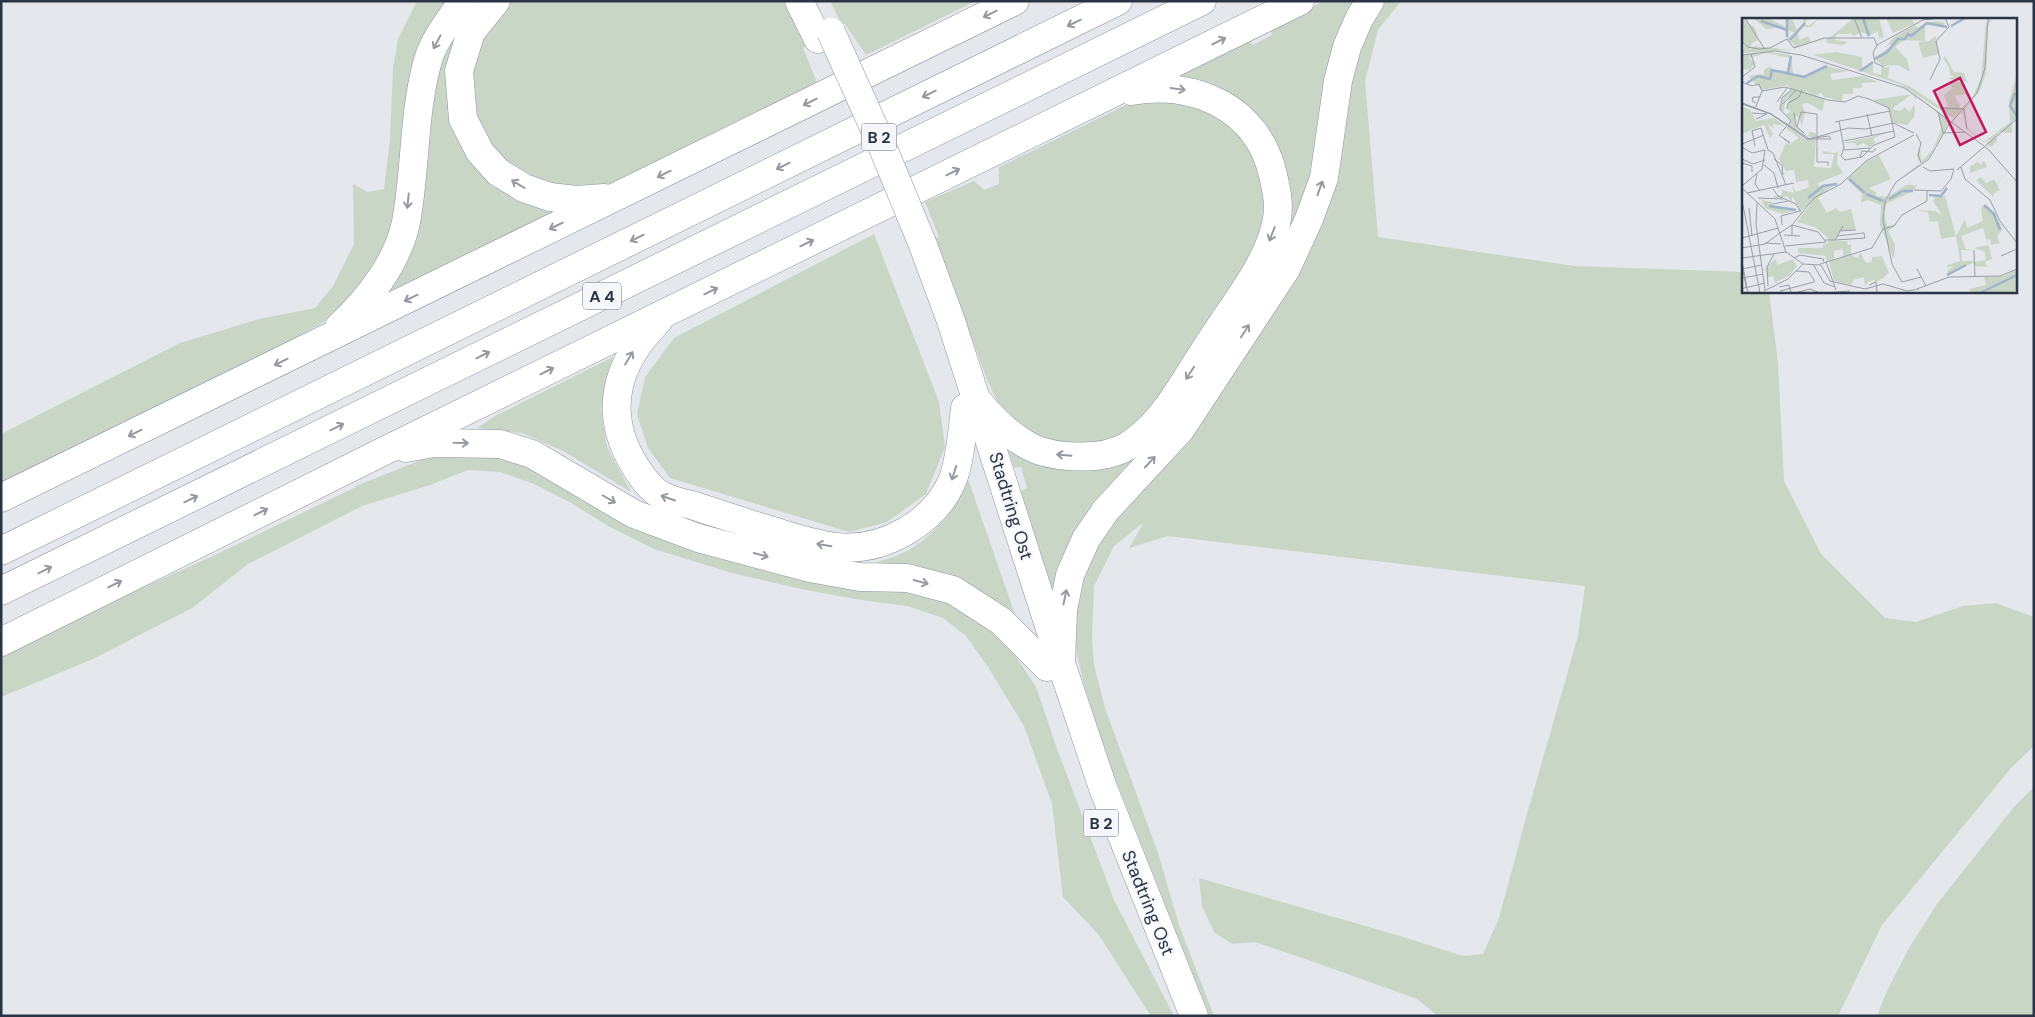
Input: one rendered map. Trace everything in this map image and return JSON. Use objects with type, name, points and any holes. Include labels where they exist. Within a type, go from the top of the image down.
[{"type":"highway","points":[[325,341],[355,312],[378,282],[396,252],[406,223],[419,107],[428,58],[445,27],[463,1]]},
{"type":"highway","points":[[496,1],[472,32],[459,72],[463,119],[480,152],[498,172],[524,188],[550,198],[576,200],[616,197]]},
{"type":"highway","name":"B 2","points":[[799,1],[824,35],[880,141],[971,404],[1054,665],[1078,760],[1114,858],[1164,975],[1185,1016]]},
{"type":"highway","name":"B 2","points":[[815,1],[824,35]]},
{"type":"highway","points":[[1,498],[325,341],[1015,1]]},
{"type":"highway","name":"A 4","points":[[1,551],[1118,1]]},
{"type":"highway","name":"A 4","points":[[1,591],[1202,1]]},
{"type":"highway","points":[[1,642],[378,454],[1300,1]]},
{"type":"highway","points":[[1054,665],[1070,575],[1086,539],[1106,510],[1180,430],[1286,269],[1309,219],[1324,178],[1338,81],[1347,47],[1359,19],[1370,1]]},
{"type":"highway","points":[[667,312],[640,341],[625,365],[616,394],[616,422],[624,449],[641,476],[661,496],[808,542],[838,547],[864,547],[890,540],[917,524],[939,503],[952,480],[971,404],[1027,445],[1046,453],[1091,457],[1125,448],[1152,425],[1173,399],[1261,263],[1276,224],[1278,198],[1270,161],[1253,130],[1231,109],[1210,98],[1188,90],[1163,87],[1112,94]]},
{"type":"highway","points":[[378,454],[434,443],[500,444],[532,454],[634,514],[698,538],[810,568],[860,577],[907,578],[953,590],[1002,620],[1054,665]]},
{"type":"highway","name":"Stadtring Ost","points":[[1054,665],[1194,1016]]},
{"type":"green space","points":[[417,1],[455,1],[393,238],[357,296],[327,320],[281,346],[1,487],[1,434],[180,343],[259,319],[315,308],[333,286],[354,244],[353,184],[368,192],[384,189],[390,140],[393,68],[398,39]]},
{"type":"green space","points":[[475,1],[485,1],[459,133],[568,210],[369,309],[427,100],[451,34]]},
{"type":"green space","points":[[506,1],[783,1],[806,46],[803,48],[817,83],[681,150],[643,171],[604,188],[543,189],[481,142],[465,84],[483,27]]},
{"type":"green space","points":[[830,1],[976,1],[866,55],[845,24],[842,25]]},
{"type":"green space","points":[[1324,1],[1361,1],[1319,162],[1298,227],[1056,602],[1021,491],[1027,488],[1021,467],[1014,468],[1004,438],[1108,462],[1262,276],[1273,141],[1177,81],[1176,73],[1247,38],[1253,45],[1272,35],[1271,27]]},
{"type":"green space","points":[[1381,1],[1401,1],[1378,30],[1365,81],[1378,237],[1574,266],[1742,272],[1742,292],[1769,292],[1778,363],[1784,481],[1821,554],[1885,618],[1916,622],[1963,606],[1996,603],[2034,617],[2034,746],[2011,768],[1882,925],[1838,1016],[1438,1016],[1417,999],[1255,942],[1232,944],[1214,932],[1202,906],[1199,878],[1463,956],[1483,954],[1499,918],[1578,636],[1585,586],[1168,536],[1129,548],[1144,522],[1114,546],[1094,586],[1092,637],[1094,665],[1105,708],[1158,853],[1179,925],[1214,1016],[1206,1016],[1188,977],[1158,887],[1105,753],[1084,684],[1074,642],[1072,618],[1082,575],[1098,538],[1284,287],[1349,76]]},
{"type":"green space","points":[[1185,99],[1243,131],[1270,201],[1256,253],[1153,410],[1129,435],[1095,447],[1036,441],[1002,411],[988,382],[935,239],[939,237],[925,202],[974,181],[984,190],[999,184],[999,167],[1134,101]]},
{"type":"green space","points":[[874,234],[939,402],[945,447],[926,494],[887,522],[849,532],[670,478],[648,448],[637,414],[645,377],[674,338]]},
{"type":"green space","points":[[613,357],[601,410],[607,447],[631,492],[563,451],[522,433],[477,428],[497,415]]},
{"type":"green space","points":[[465,455],[499,458],[528,466],[561,483],[918,590],[960,605],[994,629],[1036,687],[1056,746],[1114,900],[1174,1016],[1151,1016],[1098,934],[1063,897],[1052,804],[1024,726],[988,667],[966,636],[943,618],[907,606],[801,589],[732,573],[654,549],[608,526],[571,503],[534,484],[500,472],[468,470],[430,485],[362,506],[248,564],[192,608],[93,659],[1,697],[1,651],[213,556],[356,486],[426,458]]},
{"type":"green space","points":[[968,479],[1020,629],[911,571],[875,562],[886,560],[905,552],[931,533],[949,513]]},
{"type":"green space","points":[[2034,787],[2034,1016],[1877,1016],[1887,991],[1909,948],[1937,904],[2014,807]]}]
